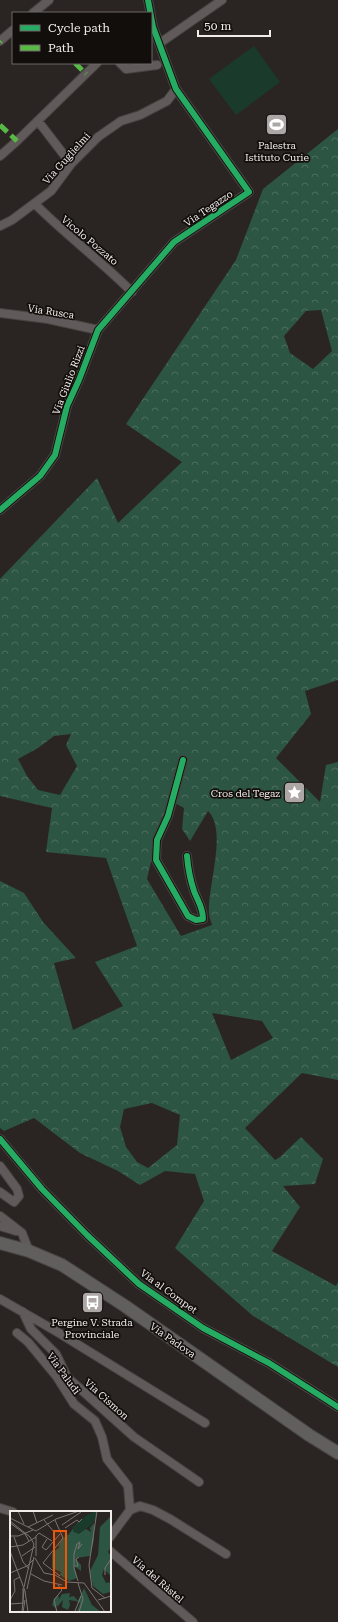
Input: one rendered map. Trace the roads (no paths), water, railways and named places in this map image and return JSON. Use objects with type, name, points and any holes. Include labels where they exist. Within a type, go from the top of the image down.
[{"type":"main road","name":"Via Padova","points":[[0,1243],[29,1251],[62,1265],[309,1435],[338,1453]]},
{"type":"street","points":[[34,12],[49,0]]},
{"type":"street","name":"Via Tegazzo","points":[[148,0],[150,12]]},
{"type":"street","points":[[160,42],[222,0]]},
{"type":"street","name":"Via Tegazzo","points":[[98,330],[174,242],[249,192],[176,89],[160,42],[152,27]]},
{"type":"street","points":[[0,41],[12,31]]},
{"type":"street","points":[[0,156],[96,64]]},
{"type":"street","points":[[121,64],[126,69],[157,64]]},
{"type":"street","name":"Via Guglielmi","points":[[0,226],[12,220],[51,191],[71,164],[98,137],[120,121],[140,115],[167,101],[176,89]]},
{"type":"street","points":[[38,121],[71,164]]},
{"type":"street","name":"Vicolo Pozzato","points":[[35,204],[58,227],[113,272],[132,292]]},
{"type":"street","name":"Via Rusca","points":[[0,313],[48,319],[98,330]]},
{"type":"street","name":"Via Giulio Rizzi","points":[[0,510],[40,476],[55,455],[67,406],[79,380],[98,330]]},
{"type":"street","points":[[183,760],[168,816],[157,840],[156,860],[188,916],[196,920],[203,919],[203,909],[194,891],[187,856]]},
{"type":"street","name":"Via al Compet","points":[[0,1139],[42,1188],[86,1235],[139,1284],[203,1328],[269,1363],[338,1407]]},
{"type":"street","points":[[0,1166],[17,1189],[19,1196],[14,1202],[0,1192]]},
{"type":"street","points":[[0,1216],[22,1233],[29,1251]]},
{"type":"street","points":[[1,1226],[22,1233]]},
{"type":"street","points":[[0,1299],[206,1423]]},
{"type":"street","name":"Via Cismon","points":[[23,1312],[31,1329],[56,1354],[67,1377],[134,1436],[199,1482]]},
{"type":"street","name":"Via Paludi","points":[[17,1333],[28,1342],[56,1377],[74,1404],[95,1421],[102,1437],[107,1459],[128,1486],[130,1510]]},
{"type":"street","points":[[111,1536],[130,1510],[140,1506],[153,1510],[170,1519],[226,1554]]},
{"type":"street","points":[[0,1508],[10,1511]]},
{"type":"street","name":"Via del Ràstel","points":[[111,1552],[193,1622]]},
{"type":"place","name":"Palestra Istituto Curie","points":[[277,125]]},
{"type":"place","name":"Cros del Tegaz","points":[[295,793]]},
{"type":"place","name":"Pergine V. Strada Provinciale","points":[[92,1302]]}]
